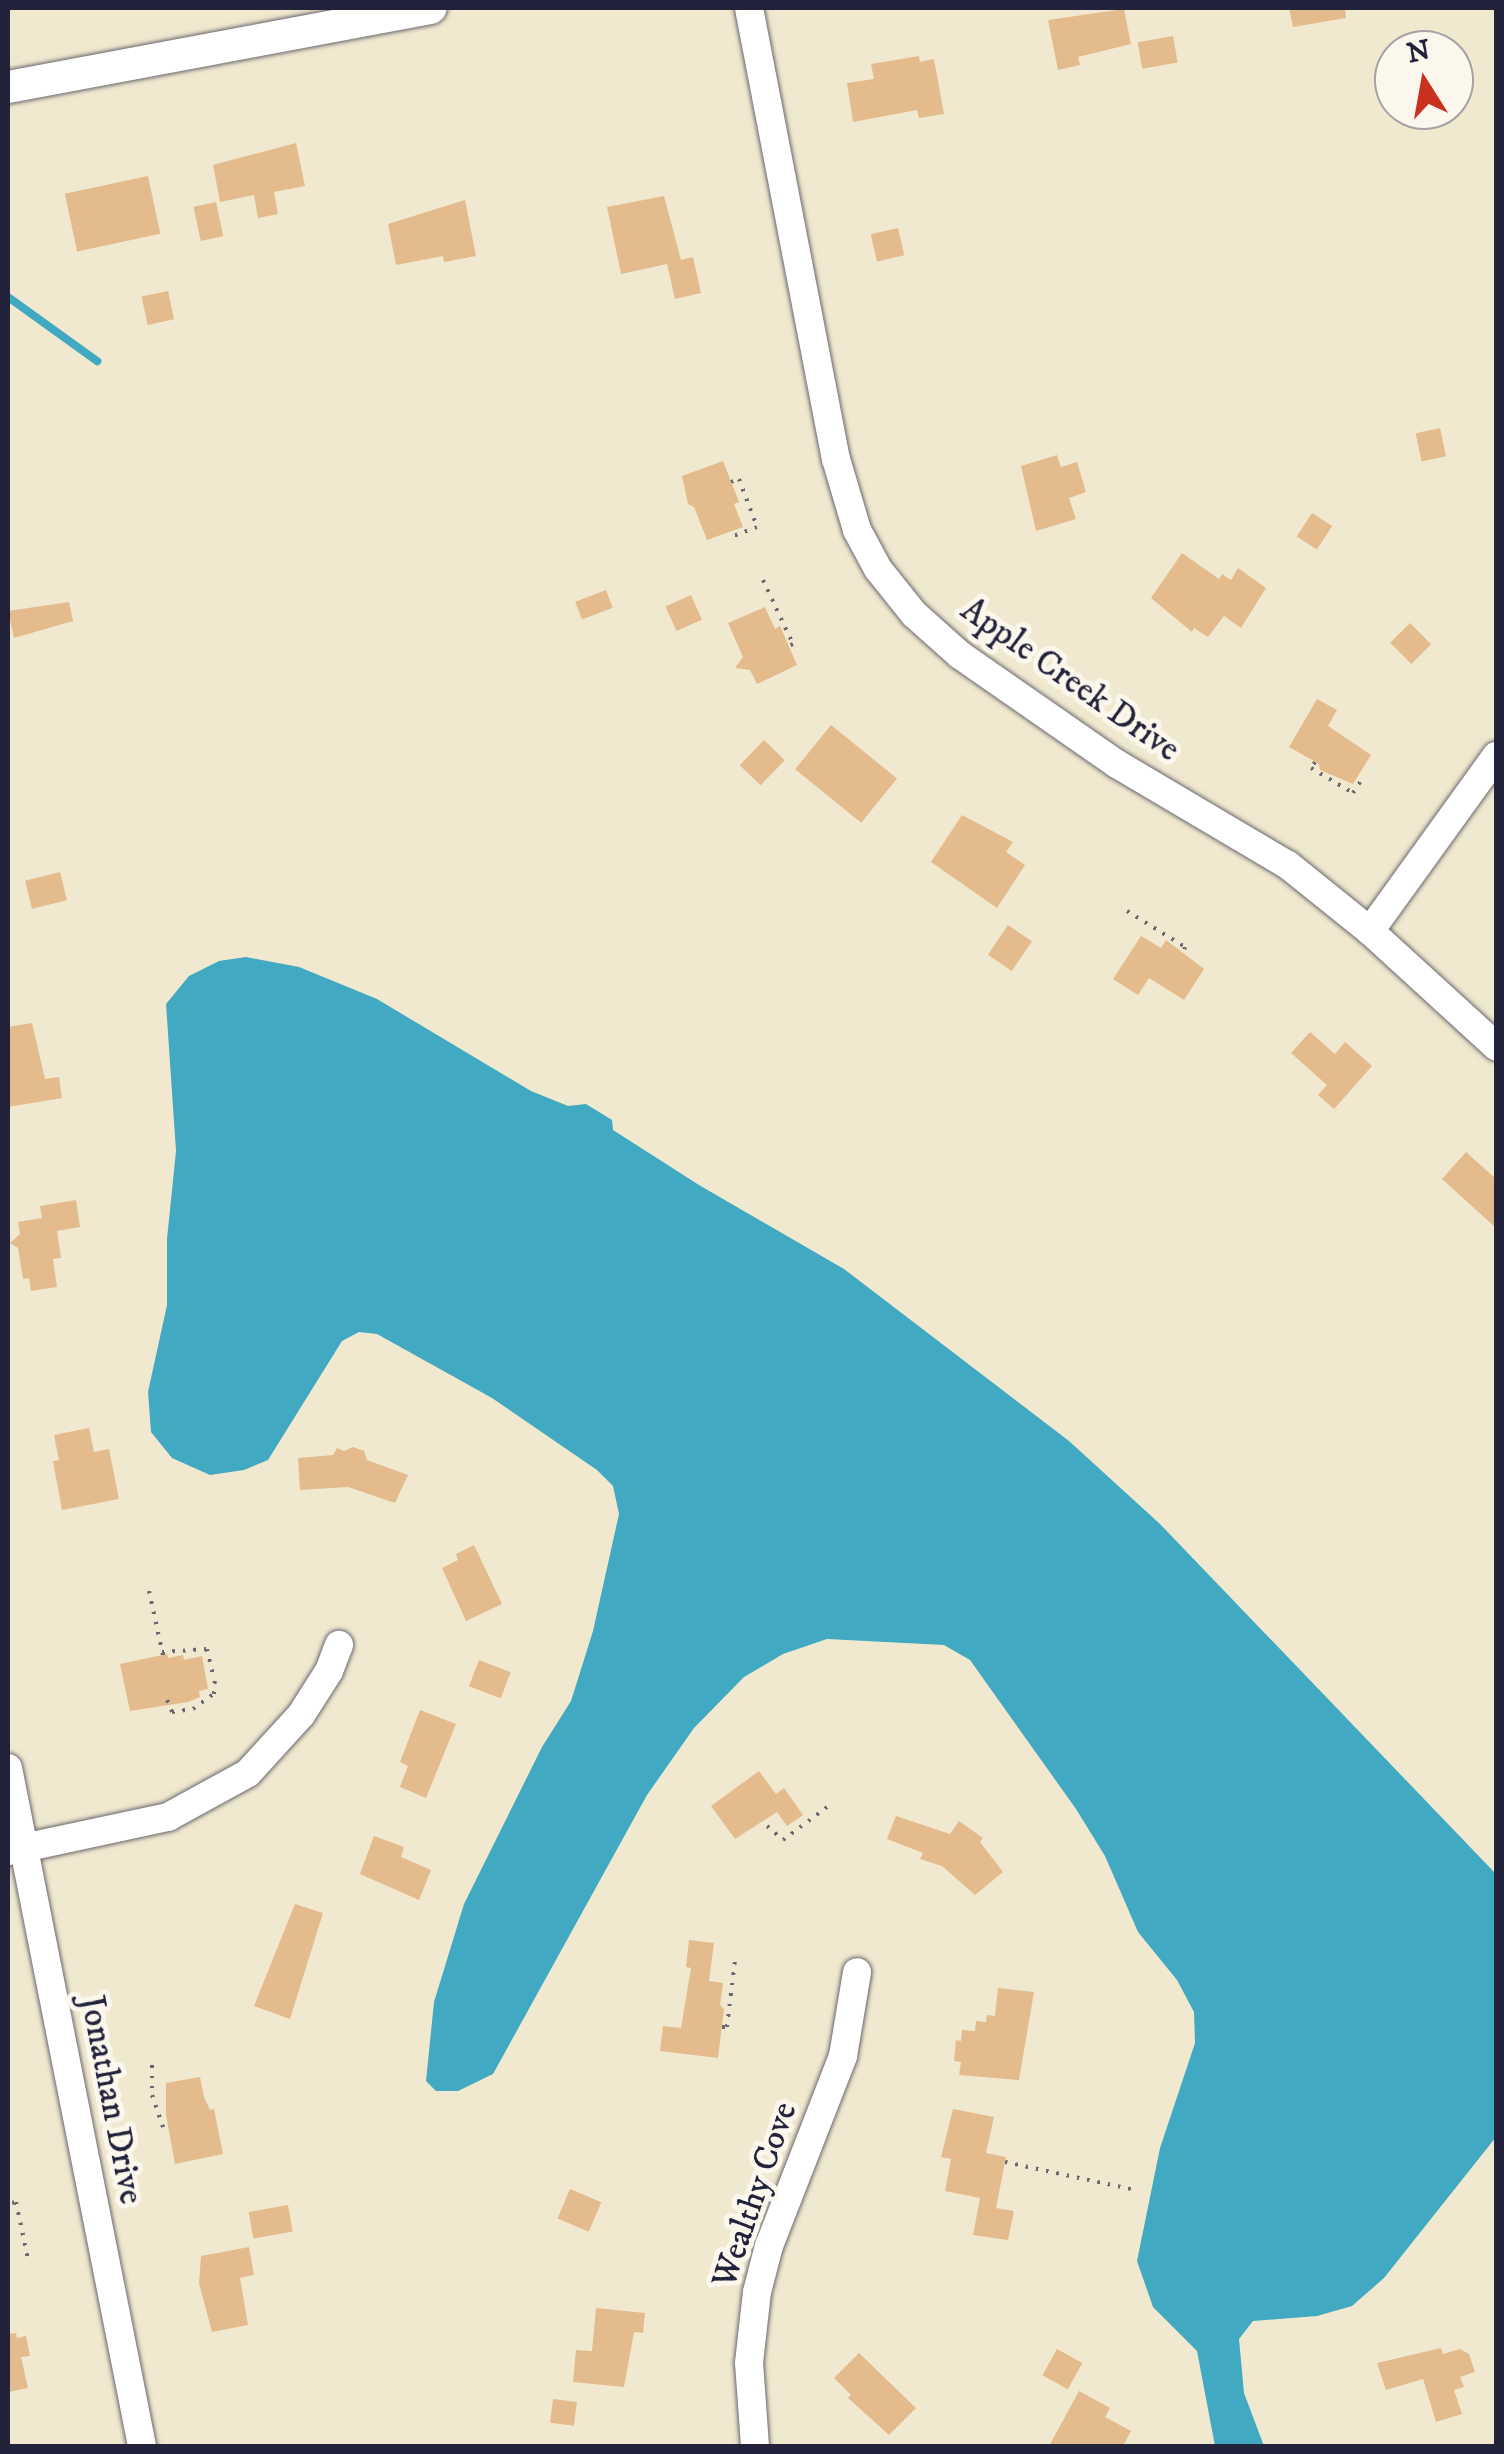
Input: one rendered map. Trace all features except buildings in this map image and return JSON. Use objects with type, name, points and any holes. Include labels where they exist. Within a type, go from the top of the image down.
[{"type":"street","points":[[8,87],[431,8]]},
{"type":"street","name":"Apple Creek Drive","points":[[749,8],[836,460],[856,530],[878,568],[914,614],[987,676],[1117,764],[1288,865],[1370,931],[1496,1046]]},
{"type":"street","points":[[1370,931],[1496,756]]},
{"type":"street","points":[[16,1849],[168,1818],[248,1772],[301,1715],[327,1675],[338,1645]]},
{"type":"street","name":"Jonathan Drive","points":[[8,1768],[16,1849],[142,2446]]},
{"type":"street","name":"Wealthy Cove","points":[[756,2446],[749,2363],[757,2292],[770,2246],[843,2056],[857,1972]]},
{"type":"path","points":[[731,482],[739,479],[757,526],[733,536]]},
{"type":"path","points":[[763,580],[792,644],[789,646]]},
{"type":"path","points":[[1315,762],[1311,768],[1353,793],[1364,776]]},
{"type":"path","points":[[1127,910],[1185,947],[1182,956]]},
{"type":"path","points":[[149,1591],[162,1654],[208,1649],[214,1676],[214,1694],[193,1709],[172,1712],[167,1700]]},
{"type":"path","points":[[767,1826],[782,1840],[827,1807]]},
{"type":"path","points":[[722,2027],[727,2028],[735,1960]]},
{"type":"path","points":[[152,2065],[154,2105],[164,2129]]},
{"type":"path","points":[[1005,2162],[1136,2190]]},
{"type":"path","points":[[12,2203],[16,2202],[29,2264]]},
{"type":"water","points":[[246,957],[299,967],[377,999],[531,1091],[568,1106],[586,1104],[612,1120],[613,1130],[699,1185],[844,1269],[1069,1441],[1160,1524],[1496,1874],[1496,2137],[1384,2278],[1352,2306],[1317,2316],[1253,2321],[1239,2339],[1244,2393],[1264,2446],[1215,2446],[1197,2351],[1153,2307],[1137,2261],[1160,2148],[1195,2043],[1194,2012],[1177,1980],[1138,1932],[1105,1856],[1076,1809],[970,1660],[944,1645],[827,1639],[783,1654],[744,1677],[694,1728],[647,1795],[493,2074],[458,2091],[436,2091],[426,2081],[434,2002],[464,1904],[542,1747],[571,1701],[593,1631],[619,1514],[613,1486],[597,1470],[492,1398],[377,1334],[359,1332],[342,1341],[268,1460],[244,1470],[210,1475],[172,1458],[151,1432],[148,1392],[167,1305],[167,1239],[176,1151],[166,1004],[189,976],[219,961]]},
{"type":"waterway","points":[[8,297],[97,361]]}]
